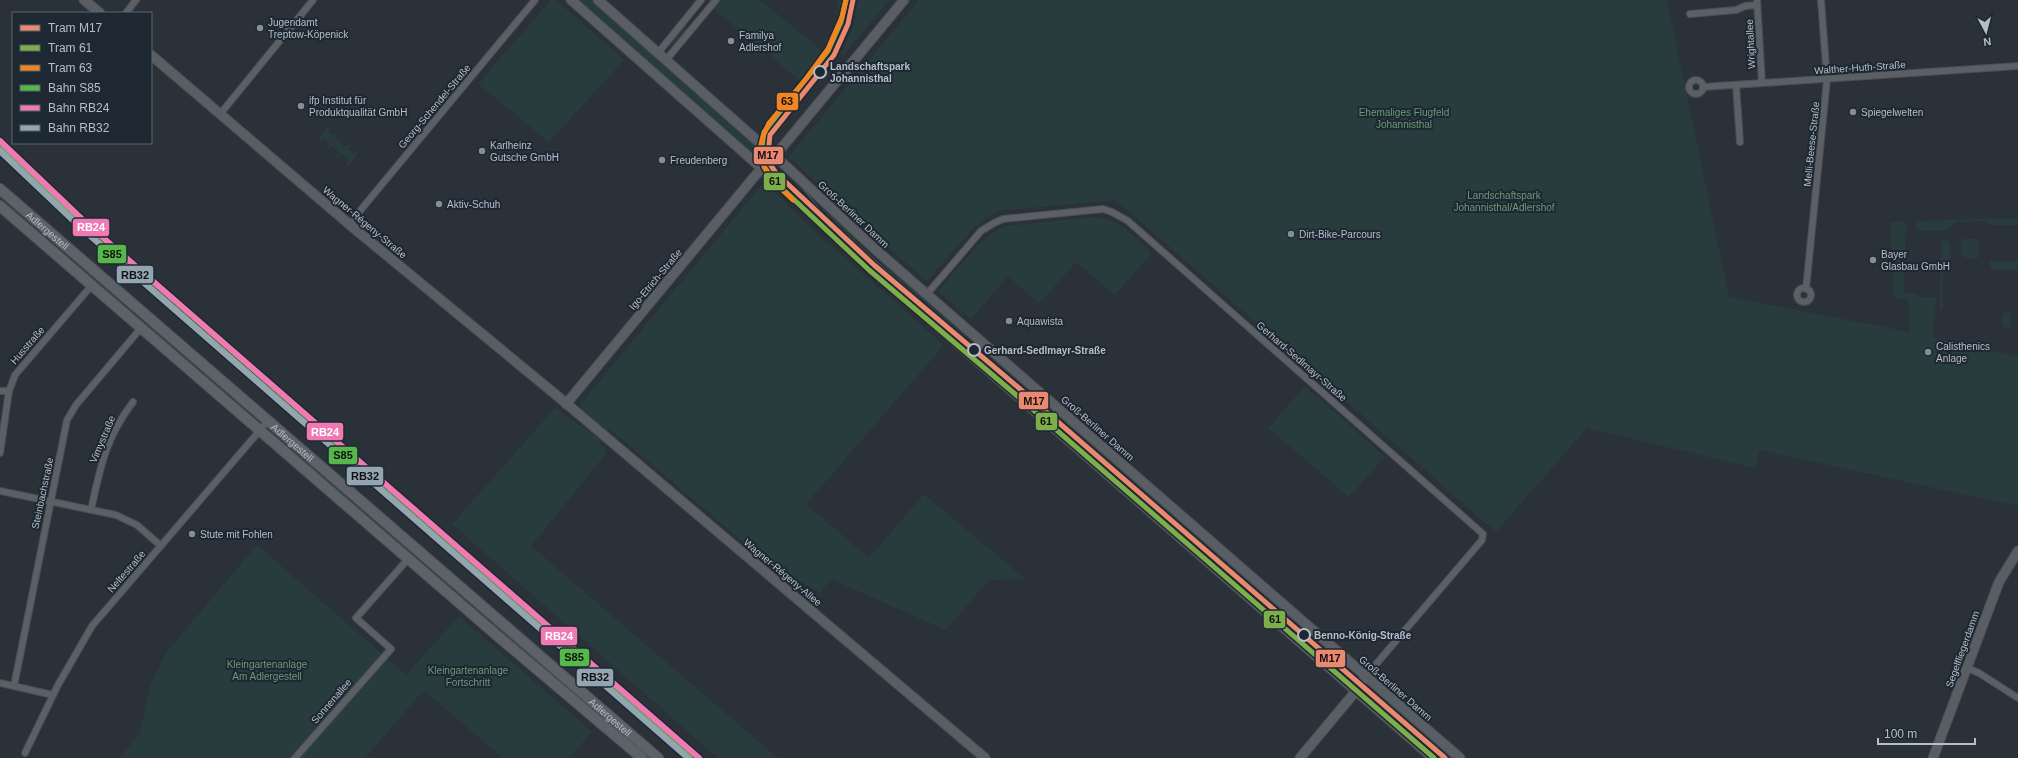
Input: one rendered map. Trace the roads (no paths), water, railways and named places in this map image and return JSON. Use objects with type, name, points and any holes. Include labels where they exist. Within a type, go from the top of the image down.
[{"type":"main road","points":[[84,0],[99,12]]},
{"type":"main road","points":[[572,0],[865,263],[1433,758]]},
{"type":"main road","name":"Groß-Berliner Damm","points":[[598,0],[927,294],[1460,758]]},
{"type":"main road","name":"Igo-Etrich-Straße","points":[[566,404],[761,169],[774,156],[904,0]]},
{"type":"main road","name":"Wagner-Régeny-Straße","points":[[152,56],[221,113],[349,224],[566,404]]},
{"type":"main road","name":"Adlergestell","points":[[0,190],[658,758]]},
{"type":"main road","name":"Adlergestell","points":[[0,206],[408,559],[642,758]]},
{"type":"main road","name":"Wagner-Régeny-Allee","points":[[566,404],[985,758]]},
{"type":"main road","name":"Segelfliegerdamm","points":[[1933,758],[1999,582],[2018,551]]},
{"type":"main road","points":[[1300,758],[1356,691],[1366,676]]},
{"type":"street","points":[[127,12],[136,0]]},
{"type":"street","points":[[221,113],[313,0]]},
{"type":"street","name":"Georg-Schendel-Straße","points":[[349,224],[534,0]]},
{"type":"street","points":[[658,53],[701,0]]},
{"type":"street","points":[[666,60],[716,0]]},
{"type":"street","name":"Melli-Beese-Straße","points":[[1806,289],[1827,80],[1821,0]]},
{"type":"street","name":"Wrightallee","points":[[1690,14],[1736,10],[1757,2],[1762,83]]},
{"type":"street","name":"Walther-Huth-Straße","points":[[1703,87],[1827,80],[2018,66]]},
{"type":"street","points":[[1736,85],[1740,142]]},
{"type":"street","name":"Gerhard-Sedlmayr-Straße","points":[[927,294],[981,231],[1003,219],[1103,209],[1128,221],[1483,534],[1482,540],[1366,676]]},
{"type":"street","name":"Husstraße","points":[[0,452],[9,391],[15,375],[92,285]]},
{"type":"street","name":"Steinbachstraße","points":[[14,686],[50,502],[70,415],[141,328]]},
{"type":"street","points":[[0,391],[9,391]]},
{"type":"street","name":"Vimystraße","points":[[91,510],[102,460],[119,420],[133,402]]},
{"type":"street","name":"Neltestraße","points":[[24,753],[53,695],[92,626],[268,421]]},
{"type":"street","points":[[0,491],[128,519],[146,532],[161,546]]},
{"type":"street","name":"Sonnenallee","points":[[295,758],[391,649],[356,618],[408,559]]},
{"type":"street","points":[[1967,668],[1979,673],[2018,698]]},
{"type":"street","points":[[0,683],[53,695]]},
{"type":"tram line","name":"61","points":[[846,0],[841,22],[828,51],[764,132],[761,155],[764,167],[771,178],[869,270],[1015,394],[1434,758]]},
{"type":"tram line","name":"63","points":[[793,200],[777,185],[765,168],[760,148],[763,136],[769,123],[806,79],[828,49],[842,17],[846,0]]},
{"type":"tram line","name":"M17","points":[[853,0],[848,24],[834,55],[770,135],[768,154],[770,164],[776,173],[874,265],[1020,389],[1445,758]]},
{"type":"tram line","points":[[804,190],[822,212],[920,301],[931,314]]},
{"type":"tram line","points":[[798,195],[812,205]]},
{"type":"rail line","name":"RB24","points":[[0,141],[85,222],[699,758]]},
{"type":"rail line","name":"S85","points":[[0,149],[97,241],[690,758]]},
{"type":"rail line","name":"RB32","points":[[0,151],[80,227],[688,758]]},
{"type":"place","name":"Jugendamt Treptow-Köpenick","points":[[260,28]]},
{"type":"place","name":"Familya Adlershof","points":[[731,41]]},
{"type":"place","name":"Landschaftspark Johannisthal","points":[[820,72]]},
{"type":"place","name":"ifp Institut für Produktqualität GmbH","points":[[301,106]]},
{"type":"place","name":"Spiegelwelten","points":[[1853,112]]},
{"type":"place","name":"Karlheinz Gutsche GmbH","points":[[482,151]]},
{"type":"place","name":"Freudenberg","points":[[662,160]]},
{"type":"place","name":"Aktiv-Schuh","points":[[439,204]]},
{"type":"place","name":"Dirt-Bike-Parcours","points":[[1291,234]]},
{"type":"place","name":"Bayer Glasbau GmbH","points":[[1873,260]]},
{"type":"place","name":"Aquawista","points":[[1009,321]]},
{"type":"place","name":"Gerhard-Sedlmayr-Straße","points":[[974,350]]},
{"type":"place","name":"Calisthenics Anlage","points":[[1928,352]]},
{"type":"place","name":"Stute mit Fohlen","points":[[192,534]]},
{"type":"place","name":"Benno-König-Straße","points":[[1304,635]]},
{"type":"park label","name":"Ehemaliges Flugfeld Johannisthal","points":[[1404,118]]},
{"type":"park label","name":"Landschaftspark Johannisthal/Adlershof","points":[[1504,200]]},
{"type":"park label","name":"Kleingartenanlage Am Adlergestell","points":[[267,670]]},
{"type":"park label","name":"Kleingartenanlage Fortschritt","points":[[468,676]]}]
